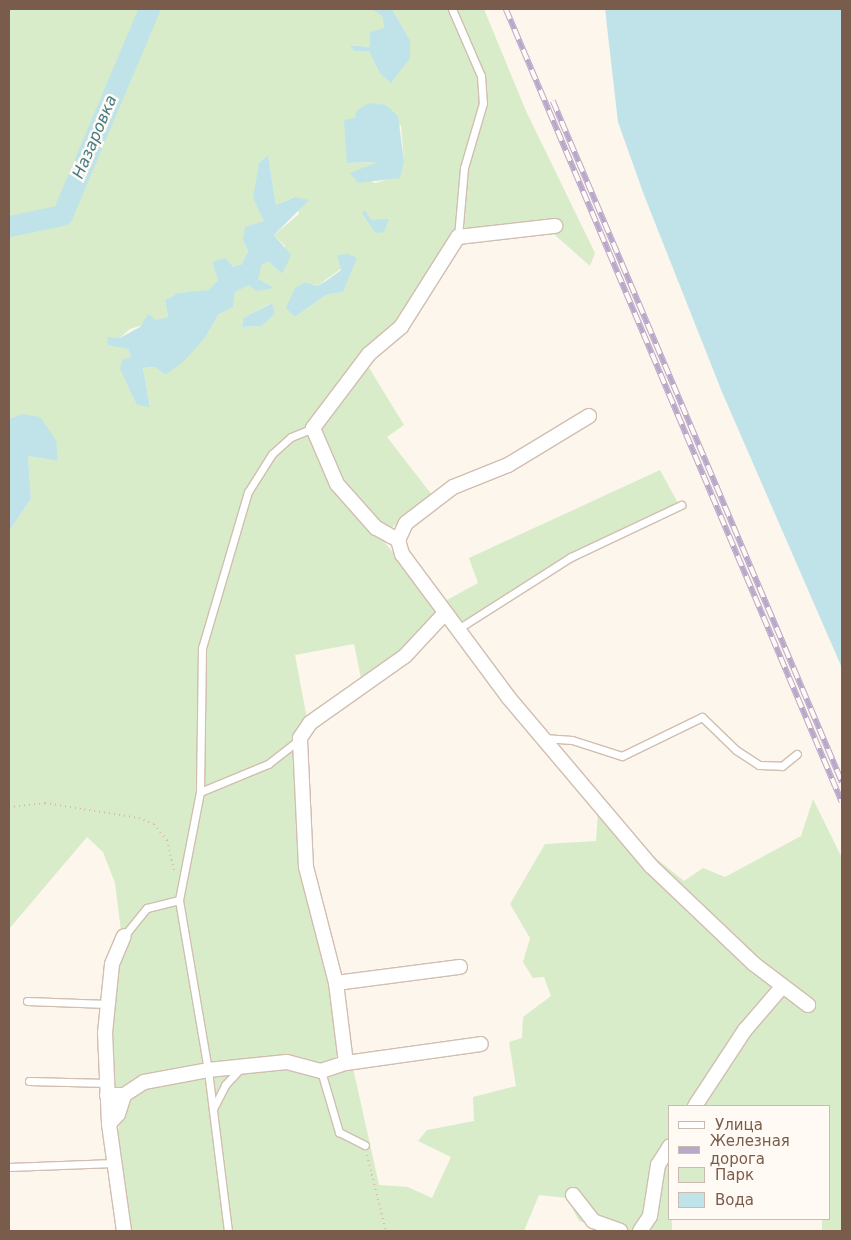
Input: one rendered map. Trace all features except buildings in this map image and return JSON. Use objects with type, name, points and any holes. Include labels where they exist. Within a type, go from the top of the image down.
[{"type":"street","points":[[555,226],[458,237],[401,327],[369,354],[313,428],[337,484],[376,528],[398,540],[444,614],[461,627],[541,738],[650,866],[782,987],[808,1005]]},
{"type":"street","points":[[398,540],[406,524],[453,487],[508,466],[589,416]]},
{"type":"street","points":[[346,1063],[336,983],[306,867],[300,738],[310,723],[405,656],[444,614]]},
{"type":"street","points":[[124,936],[112,964],[107,1004],[109,1124],[124,1231]]},
{"type":"street","points":[[336,983],[460,967]]},
{"type":"street","points":[[696,1105],[745,1030],[782,987]]},
{"type":"street","points":[[109,1124],[124,1095],[144,1082],[208,1070],[287,1062],[320,1071],[346,1063],[481,1044]]},
{"type":"street","points":[[107,1089],[124,1095]]},
{"type":"street","points":[[640,1231],[650,1216],[658,1165],[668,1149]]},
{"type":"street","points":[[573,1195],[593,1221],[620,1231]]},
{"type":"lane","points":[[452,9],[481,76],[483,103],[464,168],[458,237]]},
{"type":"lane","points":[[228,1231],[208,1070],[179,900],[200,792],[202,648],[248,492],[272,454],[291,437],[313,428]]},
{"type":"lane","points":[[461,627],[571,557],[681,505]]},
{"type":"lane","points":[[541,738],[572,740],[622,756],[702,716],[736,750],[759,765],[782,766],[797,754]]},
{"type":"lane","points":[[200,792],[268,764],[300,738]]},
{"type":"lane","points":[[124,936],[147,908],[179,900]]},
{"type":"lane","points":[[27,1001],[107,1004]]},
{"type":"lane","points":[[213,1110],[225,1085],[242,1066]]},
{"type":"lane","points":[[320,1071],[339,1132],[365,1145]]},
{"type":"lane","points":[[29,1081],[107,1089]]},
{"type":"lane","points":[[9,1167],[114,1163]]},
{"type":"path","points":[[9,807],[46,803],[154,824],[167,840],[175,873]]},
{"type":"path","points":[[365,1145],[386,1231]]},
{"type":"green space","points":[[9,9],[371,9],[382,16],[384,28],[370,47],[351,45],[354,51],[369,51],[379,72],[410,58],[410,40],[392,9],[484,9],[526,111],[595,253],[590,266],[548,229],[468,241],[458,247],[398,325],[367,351],[313,440],[375,531],[435,602],[436,612],[435,619],[407,648],[362,683],[354,644],[295,655],[307,719],[300,811],[340,1054],[323,1065],[290,1058],[114,1090],[108,1033],[121,931],[115,883],[103,852],[87,837],[9,929],[9,531],[31,499],[28,456],[58,461],[21,414],[9,419]],"holes":[[[401,125],[404,161],[392,178],[375,183],[351,173],[379,162],[347,163],[348,144]],[[268,156],[276,205],[295,197],[299,214],[274,235],[285,246],[282,274],[269,262],[262,264],[257,279],[273,288],[249,284],[235,292],[233,307],[218,315],[205,338],[165,375],[155,367],[143,368],[150,406],[137,405],[128,382],[131,357],[128,349],[108,338],[120,338],[130,329],[168,317],[165,300],[178,293],[209,291],[218,280],[212,262],[233,267],[242,264],[248,251],[243,240],[264,221],[259,163]],[[356,258],[343,292],[326,295],[295,317],[306,282],[317,286]],[[271,303],[275,314],[262,326],[242,327],[243,318]]]},
{"type":"green space","points":[[368,366],[404,425],[387,437],[432,495],[389,530],[340,481],[320,427]]},
{"type":"green space","points":[[660,470],[678,503],[569,554],[528,586],[461,622],[450,611],[447,600],[478,583],[469,558]]},
{"type":"green space","points":[[813,799],[842,858],[842,1231],[822,1231],[822,1220],[831,1220],[831,1105],[668,1105],[668,1220],[672,1220],[672,1231],[606,1231],[579,1221],[567,1198],[539,1195],[524,1231],[128,1231],[116,1136],[128,1099],[142,1087],[215,1073],[353,1068],[379,1185],[408,1187],[432,1198],[451,1157],[418,1141],[427,1130],[474,1121],[473,1097],[516,1086],[509,1042],[522,1038],[523,1017],[551,996],[544,977],[533,978],[523,962],[530,938],[510,904],[545,844],[596,841],[598,811],[684,881],[703,868],[725,877],[801,836]]},
{"type":"water","points":[[371,9],[392,9],[410,40],[410,58],[391,83],[379,72],[369,51],[354,51],[350,45],[370,47],[370,32],[384,28],[382,16]]},
{"type":"water","points":[[605,9],[842,9],[842,668],[722,392],[644,195],[618,122]]},
{"type":"water","points":[[369,103],[386,105],[398,116],[404,161],[400,178],[358,183],[350,173],[378,162],[347,163],[344,120],[355,118],[357,110]]},
{"type":"water","points":[[268,155],[276,205],[295,197],[309,200],[274,235],[291,255],[282,274],[269,262],[262,264],[258,279],[274,288],[257,291],[249,285],[235,292],[233,307],[218,315],[205,338],[182,363],[165,375],[155,367],[143,368],[150,407],[137,405],[120,369],[122,360],[131,357],[128,349],[108,345],[107,337],[120,338],[140,327],[148,314],[156,320],[168,317],[165,300],[178,293],[209,290],[218,280],[212,262],[225,258],[233,267],[242,264],[248,251],[243,240],[245,227],[264,221],[253,198],[259,163]]},
{"type":"water","points":[[365,210],[371,220],[389,219],[384,232],[375,233],[362,213]]},
{"type":"water","points":[[348,254],[357,258],[343,292],[326,295],[295,317],[286,308],[295,288],[306,282],[317,286],[326,281],[341,270],[337,255]]},
{"type":"water","points":[[272,303],[275,314],[262,326],[242,327],[243,318]]},
{"type":"water","points":[[21,414],[40,417],[56,440],[58,461],[28,456],[31,499],[9,531],[9,419]]},
{"type":"waterway","name":"Назаровка","points":[[9,226],[62,215],[149,9]]},
{"type":"railway","points":[[506,9],[842,802]]},
{"type":"railway","points":[[553,101],[842,782]]}]
